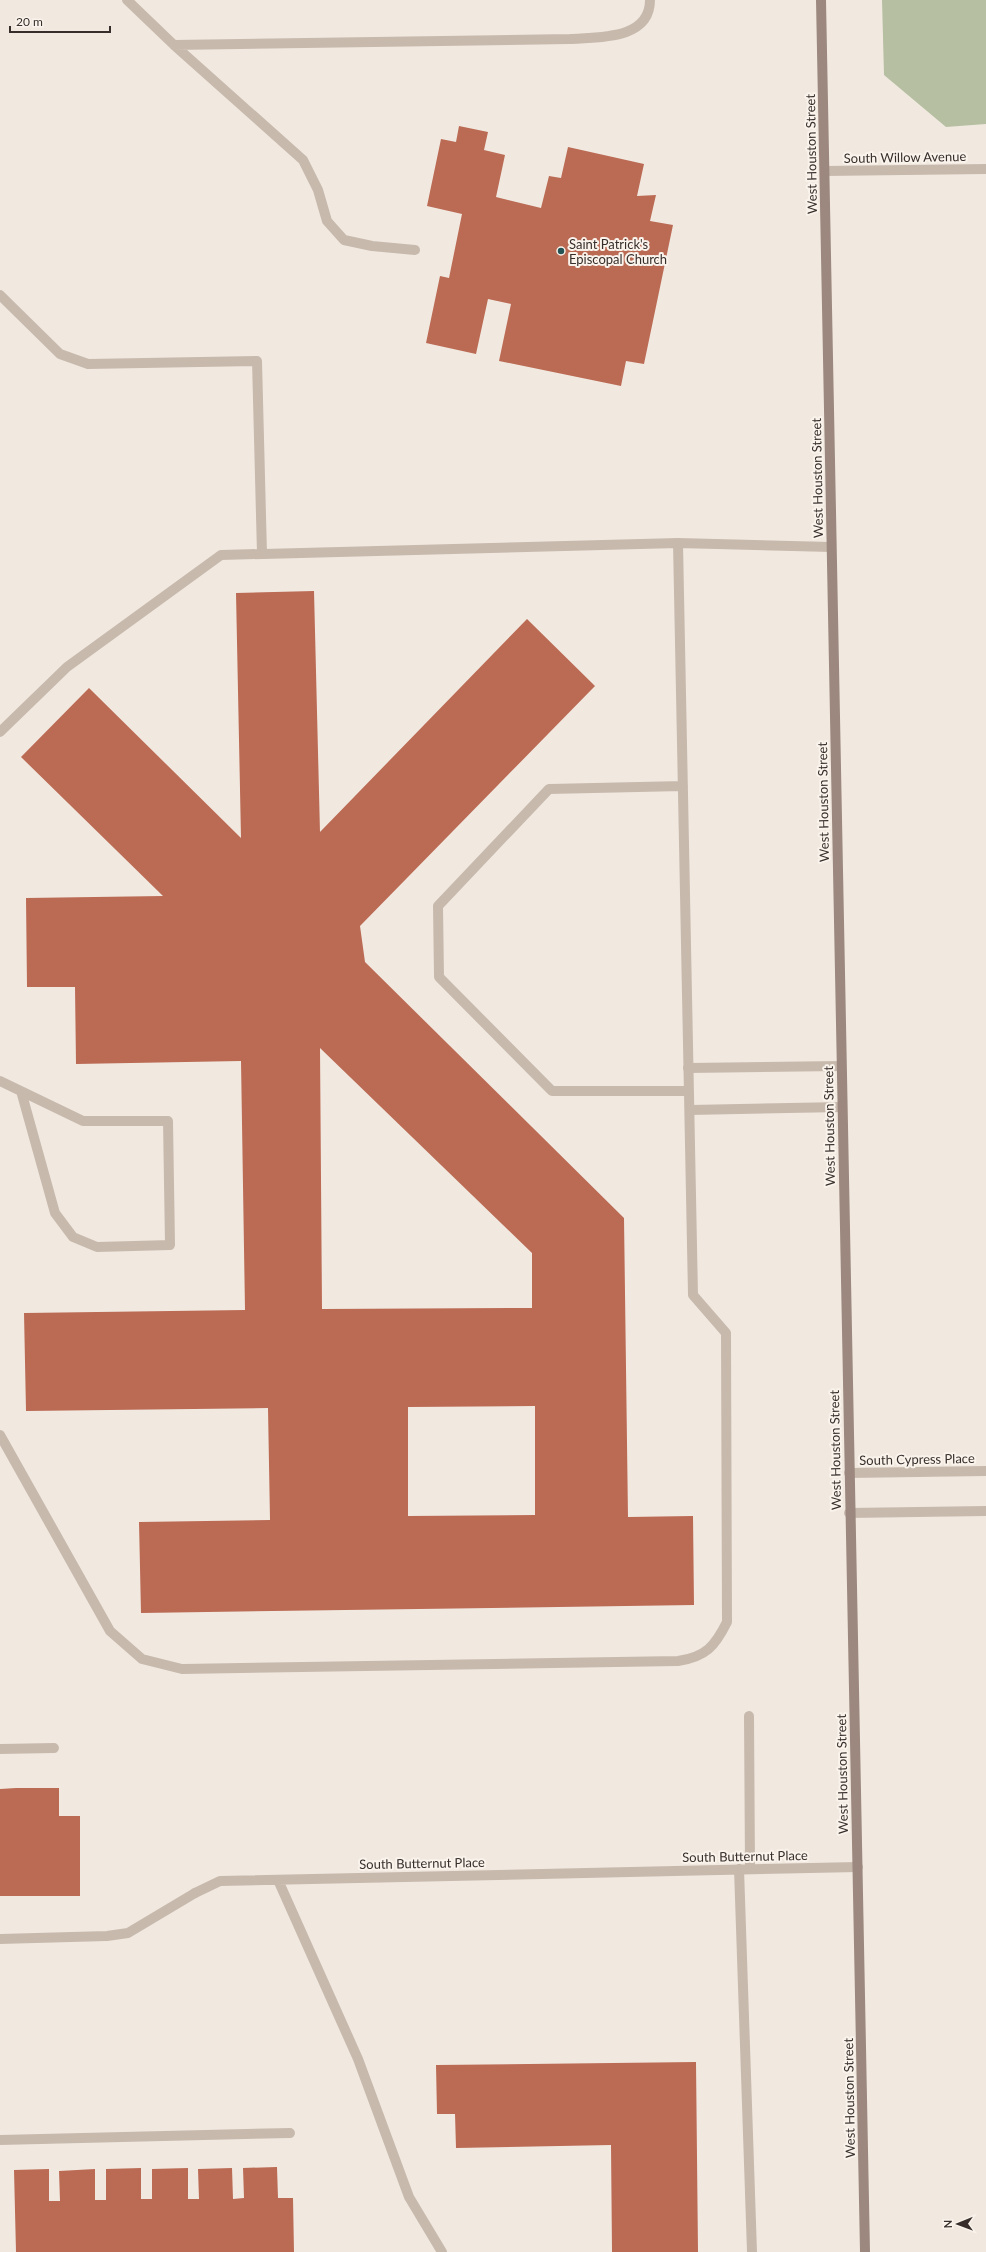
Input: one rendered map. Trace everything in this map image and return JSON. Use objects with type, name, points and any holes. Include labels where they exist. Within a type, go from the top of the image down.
[{"type":"main road","name":"West Houston Street","points":[[821,0],[848,1473],[858,1867],[865,2252]]},
{"type":"street","points":[[127,0],[174,45],[303,160],[318,190],[327,221],[344,240],[372,246],[415,250]]},
{"type":"street","points":[[174,45],[570,39],[618,36],[640,25],[650,10],[650,0]]},
{"type":"street","name":"South Willow Avenue","points":[[825,171],[986,169]]},
{"type":"street","points":[[0,295],[60,354],[88,364],[257,361],[262,554]]},
{"type":"street","points":[[0,732],[67,667],[221,555],[678,543],[831,547]]},
{"type":"street","points":[[0,1435],[110,1631],[142,1660],[182,1669],[678,1661],[694,1659],[708,1650],[718,1640],[727,1622],[726,1333],[693,1295],[678,543]]},
{"type":"street","points":[[683,786],[549,789],[438,906],[439,977],[552,1091],[689,1091]]},
{"type":"street","points":[[688,1068],[841,1066]]},
{"type":"street","points":[[0,1081],[21,1091],[83,1121],[168,1121],[170,1245],[97,1246],[73,1238],[55,1213],[21,1091]]},
{"type":"street","points":[[690,1110],[842,1107]]},
{"type":"street","name":"South Cypress Place","points":[[848,1473],[986,1472]]},
{"type":"street","points":[[849,1513],[986,1511]]},
{"type":"street","points":[[749,1716],[750,1869]]},
{"type":"street","points":[[0,1749],[54,1748]]},
{"type":"street","name":"South Butternut Place","points":[[0,1939],[92,1937],[128,1933],[195,1893],[220,1881],[858,1867]]},
{"type":"street","points":[[738,1869],[752,2252]]},
{"type":"street","points":[[278,1880],[358,2060],[409,2196],[442,2252]]},
{"type":"street","points":[[0,2140],[290,2133]]},
{"type":"green space","points":[[882,0],[986,0],[986,124],[946,127],[884,75]]},
{"type":"building","name":"Saint Patrick's Episcopal Church","points":[[459,126],[488,132],[484,150],[505,155],[496,197],[541,208],[549,176],[561,178],[568,147],[644,164],[637,196],[656,195],[650,221],[673,225],[644,364],[626,361],[621,386],[499,361],[511,304],[488,299],[476,354],[426,343],[440,276],[449,278],[462,214],[427,206],[441,139],[456,142]]},
{"type":"building","points":[[314,591],[320,832],[527,619],[595,686],[360,926],[365,962],[624,1218],[628,1517],[693,1516],[694,1605],[141,1613],[139,1522],[270,1520],[268,1408],[26,1411],[24,1313],[245,1310],[241,1061],[76,1064],[75,987],[27,987],[26,898],[163,896],[21,757],[89,688],[241,838],[236,593]],"holes":[[[320,1048],[532,1253],[532,1308],[322,1309]],[[535,1406],[535,1515],[408,1516],[408,1407]]]},
{"type":"building","points":[[59,1788],[59,1816],[80,1816],[80,1896],[0,1896],[0,1789]]},
{"type":"building","points":[[696,2062],[698,2252],[612,2252],[611,2145],[456,2148],[455,2114],[437,2114],[436,2065]]},
{"type":"building","points":[[277,2167],[278,2198],[293,2198],[294,2252],[16,2252],[14,2170],[49,2169],[49,2201],[60,2201],[59,2171],[95,2169],[95,2200],[106,2200],[106,2169],[141,2168],[141,2199],[152,2199],[152,2169],[188,2168],[188,2199],[199,2199],[198,2169],[232,2168],[233,2199],[244,2198],[243,2168]]},
{"type":"place","name":"Saint Patrick's Episcopal Church","points":[[561,251]]}]
